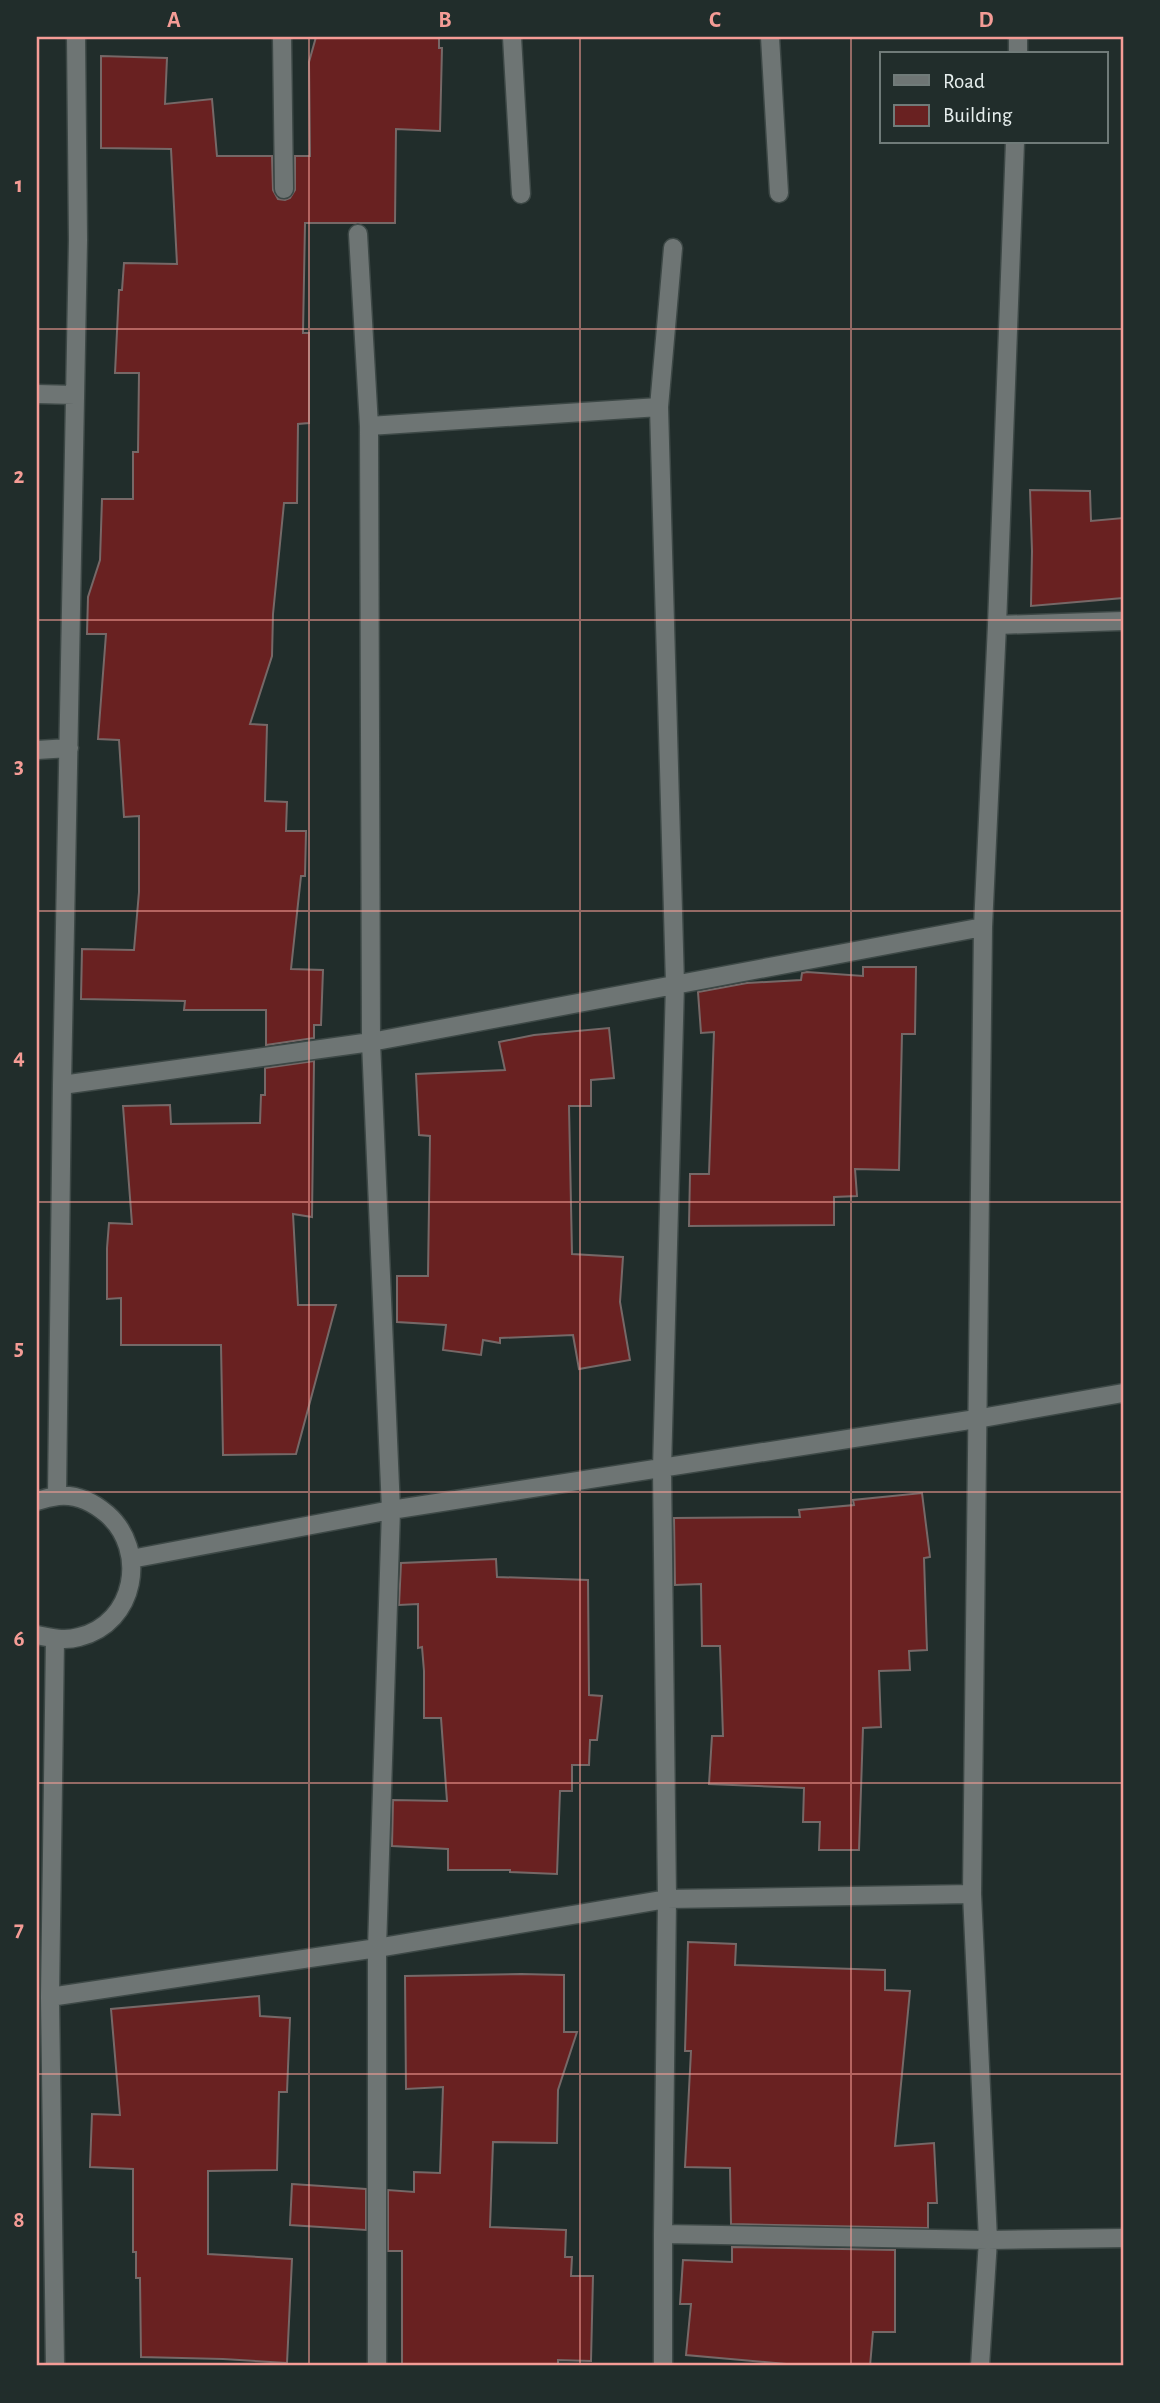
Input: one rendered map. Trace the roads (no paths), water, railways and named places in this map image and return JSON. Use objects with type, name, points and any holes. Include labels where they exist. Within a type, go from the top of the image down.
[{"type":"street","points":[[57,1496],[61,1085],[78,240],[76,37]]},
{"type":"street","points":[[282,37],[284,189]]},
{"type":"street","points":[[512,37],[521,194]]},
{"type":"street","points":[[770,37],[779,193]]},
{"type":"street","points":[[980,2366],[988,2240],[972,1894],[983,927],[1015,144]]},
{"type":"street","points":[[358,234],[369,426],[371,1042],[391,1510],[377,1948],[377,2366]]},
{"type":"street","points":[[663,2366],[667,1899],[662,1469],[675,984],[659,407],[673,248]]},
{"type":"street","points":[[37,394],[75,395]]},
{"type":"street","points":[[369,426],[659,407]]},
{"type":"street","points":[[997,625],[1123,621]]},
{"type":"street","points":[[37,750],[69,748]]},
{"type":"street","points":[[61,1085],[371,1042],[983,927]]},
{"type":"street","points":[[131,1559],[391,1510],[976,1419],[1123,1393]]},
{"type":"street","points":[[37,1501],[57,1496],[76,1497],[98,1506],[116,1522],[128,1543],[131,1559],[129,1590],[118,1610],[101,1627],[79,1637],[55,1639],[37,1635]]},
{"type":"street","points":[[55,1639],[50,1997],[55,2366]]},
{"type":"street","points":[[50,1997],[377,1948],[667,1899],[972,1894]]},
{"type":"street","points":[[663,2234],[988,2240],[1123,2238]]}]
